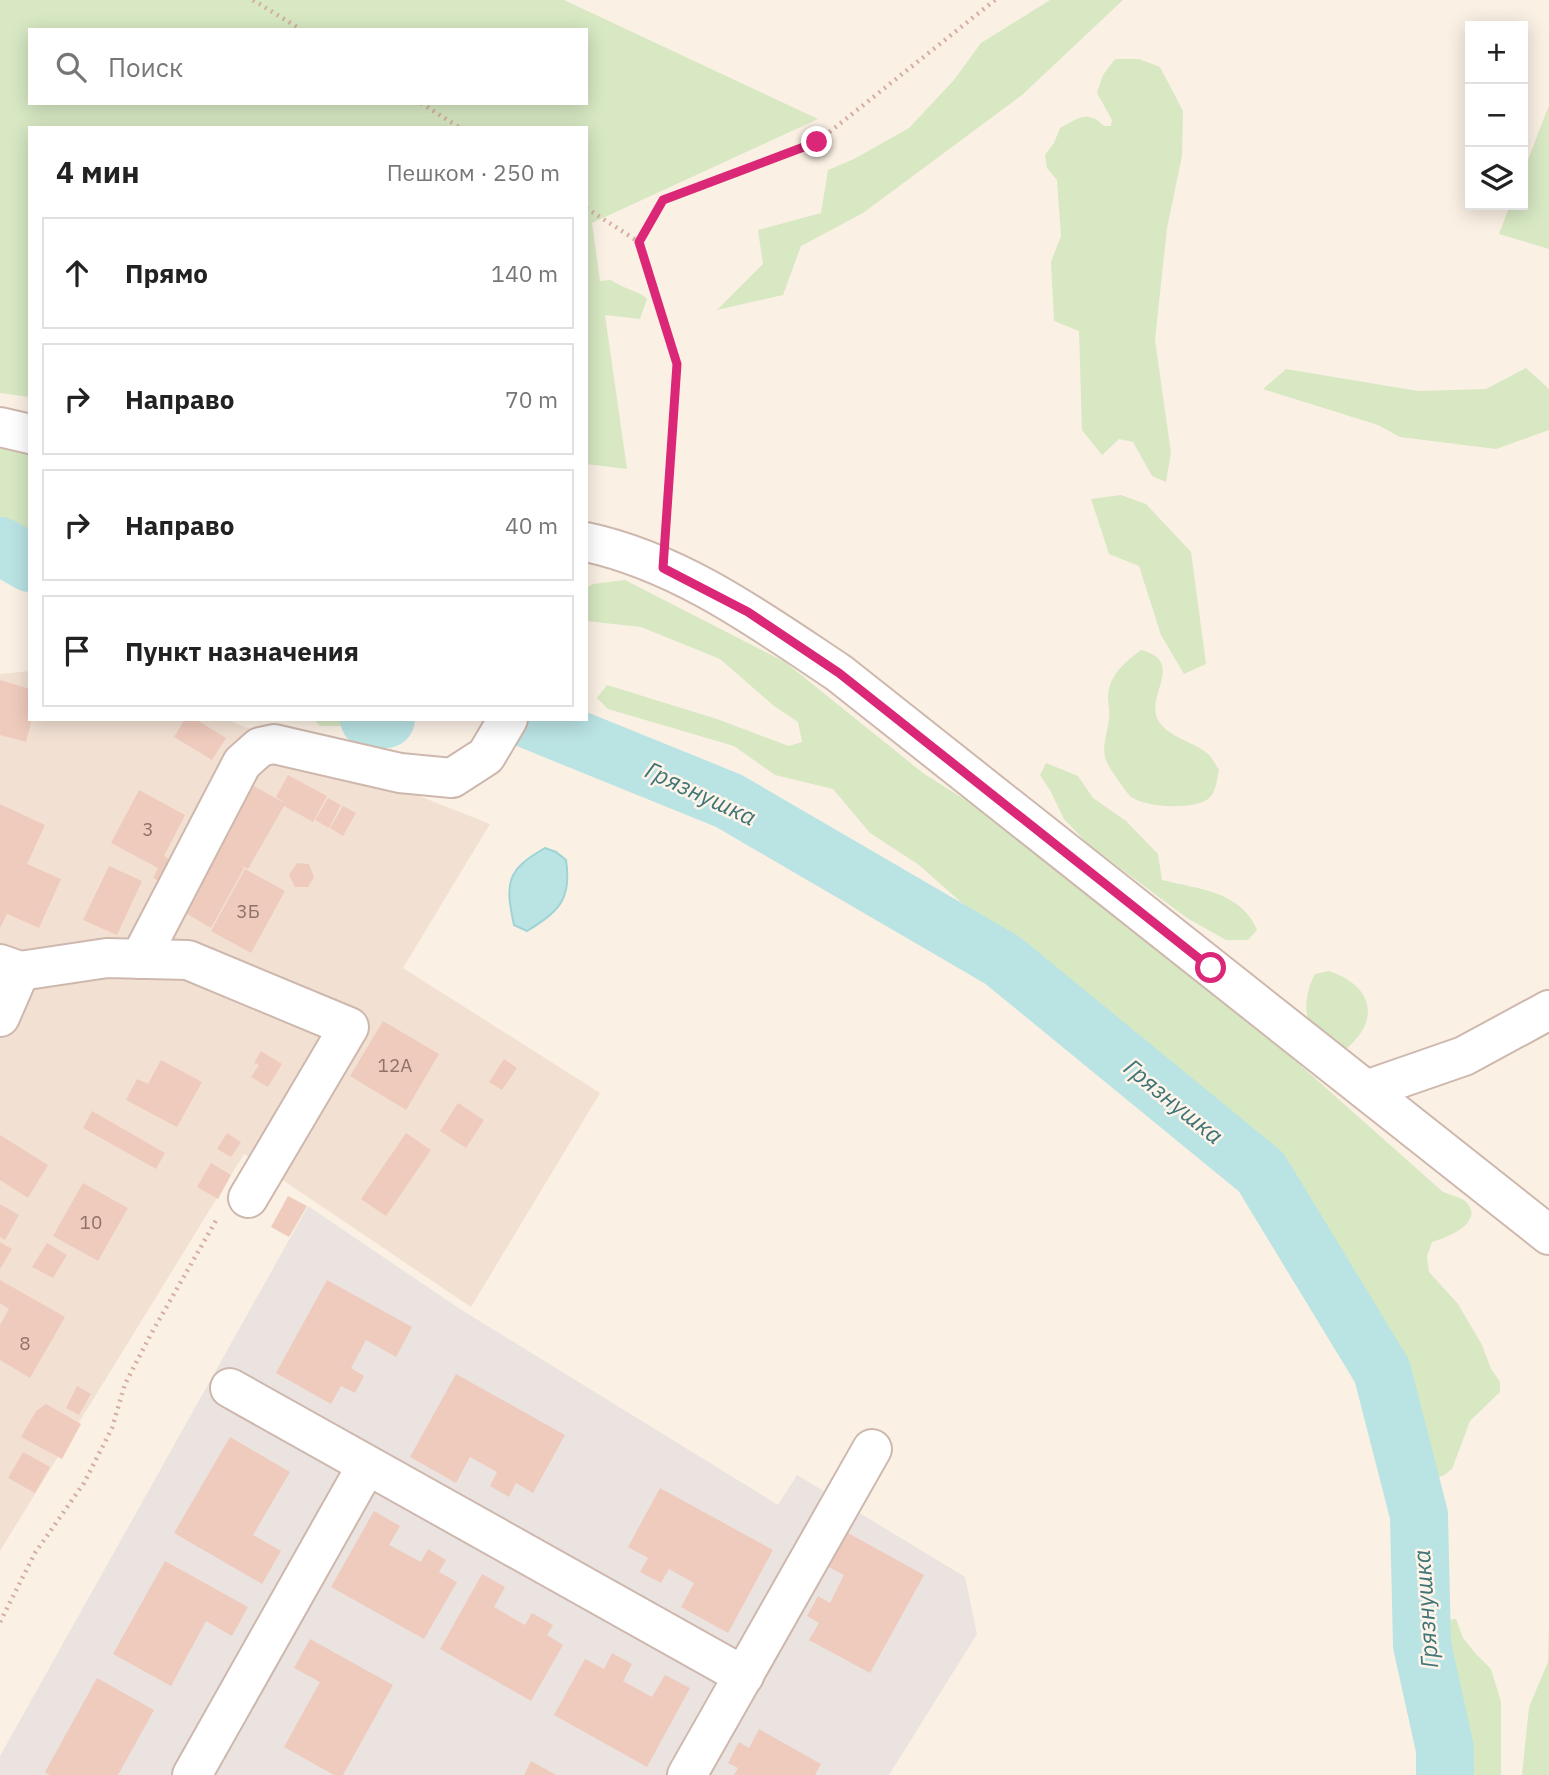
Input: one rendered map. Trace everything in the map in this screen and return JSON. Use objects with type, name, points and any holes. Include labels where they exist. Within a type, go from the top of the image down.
[{"type":"street","points":[[0,427],[28,434]]},
{"type":"street","points":[[588,542],[613,548],[663,568],[748,612],[839,673],[1549,1235]]},
{"type":"street","points":[[139,959],[242,763],[260,747],[274,744],[400,773],[452,778],[486,756],[507,721]]},
{"type":"street","points":[[0,1017],[10,967],[107,958],[188,960],[349,1027],[248,1198]]},
{"type":"street","points":[[1366,1090],[1464,1056],[1549,1010]]},
{"type":"street","points":[[230,1388],[744,1676]]},
{"type":"street","points":[[687,1775],[872,1449]]},
{"type":"street","points":[[192,1775],[367,1465]]},
{"type":"path","points":[[253,0],[299,28]]},
{"type":"path","points":[[639,242],[663,200],[817,142],[995,0]]},
{"type":"path","points":[[424,105],[457,126]]},
{"type":"path","points":[[588,209],[639,242],[677,364],[663,568]]},
{"type":"path","points":[[0,1622],[36,1553],[84,1483],[112,1428],[125,1384],[224,1208],[248,1198]]},
{"type":"shaded area","points":[[28,671],[28,721],[230,721],[490,824],[403,968],[600,1093],[471,1307],[244,1154],[0,1551],[0,674]]},
{"type":"shaded area","points":[[308,1206],[460,1309],[778,1505],[797,1475],[965,1577],[977,1634],[889,1775],[0,1775],[0,1756]]},
{"type":"green space","points":[[0,0],[564,0],[818,119],[592,223],[600,281],[611,280],[647,299],[640,319],[605,315],[627,469],[588,464],[588,126],[28,126],[28,397],[0,393]]},
{"type":"green space","points":[[1050,0],[1123,0],[1022,95],[863,213],[801,246],[783,295],[717,310],[763,264],[758,230],[821,213],[828,170],[854,159],[909,128],[954,80],[981,43]]},
{"type":"green space","points":[[1115,59],[1139,59],[1160,67],[1183,111],[1182,156],[1167,228],[1155,340],[1171,453],[1166,482],[1152,476],[1133,442],[1119,439],[1102,455],[1082,430],[1079,331],[1054,321],[1051,262],[1061,236],[1057,180],[1047,168],[1045,155],[1060,128],[1077,119],[1092,118],[1104,126],[1111,126],[1112,120],[1097,93],[1103,75]]},
{"type":"green space","points":[[1549,105],[1549,249],[1499,234],[1508,210],[1528,210],[1528,160]]},
{"type":"green space","points":[[1526,368],[1549,389],[1549,430],[1496,449],[1400,437],[1378,425],[1263,389],[1286,369],[1418,391],[1486,389]]},
{"type":"green space","points":[[0,437],[28,444],[28,559],[0,561]]},
{"type":"green space","points":[[1121,495],[1146,504],[1191,552],[1206,664],[1184,674],[1161,635],[1139,566],[1109,554],[1091,499]]},
{"type":"green space","points":[[625,580],[785,662],[923,773],[1057,858],[1159,953],[1281,1048],[1443,1192],[1465,1201],[1471,1209],[1468,1222],[1455,1233],[1432,1242],[1427,1256],[1429,1272],[1458,1304],[1500,1382],[1500,1392],[1470,1421],[1452,1469],[1443,1476],[1434,1478],[1424,1473],[1410,1443],[1379,1338],[1336,1263],[1282,1181],[1183,1077],[972,912],[919,865],[870,833],[833,789],[775,775],[734,746],[608,709],[597,698],[607,685],[717,719],[789,746],[802,742],[798,722],[774,706],[720,659],[641,627],[588,621],[588,587]]},
{"type":"green space","points":[[1141,650],[1154,655],[1161,662],[1163,670],[1156,699],[1157,718],[1168,731],[1210,756],[1219,770],[1213,793],[1201,803],[1169,806],[1137,800],[1130,796],[1106,760],[1104,750],[1109,715],[1109,688],[1119,670]]},
{"type":"green space","points":[[315,721],[358,721],[354,726],[320,726]]},
{"type":"green space","points":[[1046,763],[1078,776],[1093,798],[1126,821],[1158,854],[1162,880],[1204,889],[1229,899],[1250,917],[1257,930],[1248,940],[1226,940],[1187,918],[1089,845],[1064,819],[1040,775]]},
{"type":"green space","points":[[1329,971],[1354,985],[1367,1004],[1365,1025],[1347,1048],[1333,1048],[1321,1041],[1309,1024],[1306,1004],[1311,983],[1315,974]]},
{"type":"green space","points":[[1456,1619],[1463,1638],[1491,1669],[1501,1702],[1501,1775],[1461,1775],[1462,1747],[1437,1642],[1441,1621]]},
{"type":"green space","points":[[1549,1626],[1549,1775],[1522,1775],[1529,1707],[1548,1662]]},
{"type":"water","points":[[545,848],[566,860],[565,895],[555,910],[527,931],[514,925],[510,888],[522,863]]},
{"type":"building","points":[[0,680],[28,688],[28,721],[31,721],[26,742],[0,735]]},
{"type":"building","points":[[184,721],[198,721],[226,738],[212,760],[174,737]]},
{"type":"building","points":[[288,775],[327,796],[313,822],[284,806],[248,869],[240,865],[244,868],[211,928],[177,908],[247,782],[286,804],[276,797]]},
{"type":"building","points":[[139,790],[185,815],[164,856],[179,865],[168,886],[153,878],[158,868],[111,843]]},
{"type":"building","points":[[328,798],[341,805],[329,828],[315,820]]},
{"type":"building","points":[[0,804],[45,825],[27,864],[61,879],[39,928],[7,914],[0,928]]},
{"type":"building","points":[[343,806],[356,813],[343,836],[330,828]]},
{"type":"building","points":[[297,863],[309,864],[314,877],[308,887],[295,887],[289,875]]},
{"type":"building","points":[[109,866],[142,881],[117,935],[83,920]]},
{"type":"building","points":[[245,869],[285,891],[251,953],[211,931]]},
{"type":"building","points":[[383,1021],[439,1054],[406,1110],[350,1076]]},
{"type":"building","points":[[261,1051],[282,1064],[268,1087],[251,1077],[259,1065],[254,1063]]},
{"type":"building","points":[[504,1059],[517,1068],[502,1090],[489,1082]]},
{"type":"building","points":[[161,1060],[202,1082],[177,1127],[126,1100],[137,1079],[148,1084]]},
{"type":"building","points":[[458,1103],[484,1120],[466,1148],[440,1131]]},
{"type":"building","points":[[92,1111],[165,1153],[156,1169],[83,1128]]},
{"type":"building","points":[[227,1133],[241,1142],[231,1157],[217,1149]]},
{"type":"building","points":[[406,1133],[431,1150],[386,1216],[361,1199]]},
{"type":"building","points":[[0,1135],[48,1165],[28,1198],[0,1180]]},
{"type":"building","points":[[211,1163],[231,1175],[218,1199],[197,1187]]},
{"type":"building","points":[[83,1183],[128,1208],[98,1261],[53,1236]]},
{"type":"building","points":[[288,1196],[307,1206],[289,1237],[271,1227]]},
{"type":"building","points":[[0,1204],[19,1215],[5,1240],[0,1237]]},
{"type":"building","points":[[0,1242],[12,1249],[0,1269]]},
{"type":"building","points":[[47,1243],[67,1255],[53,1278],[32,1267]]},
{"type":"building","points":[[0,1280],[65,1317],[30,1378],[0,1360],[0,1325],[9,1309],[0,1303]]},
{"type":"building","points":[[327,1280],[412,1327],[396,1357],[366,1340],[351,1368],[364,1376],[355,1393],[341,1386],[331,1404],[276,1373]]},
{"type":"building","points":[[456,1374],[565,1435],[533,1493],[516,1483],[509,1497],[490,1486],[497,1472],[470,1457],[456,1483],[410,1457]]},
{"type":"building","points":[[77,1386],[91,1394],[79,1415],[66,1408]]},
{"type":"building","points":[[46,1404],[81,1424],[62,1459],[21,1437],[36,1411]]},
{"type":"building","points":[[230,1437],[290,1472],[253,1535],[281,1551],[262,1584],[174,1533]]},
{"type":"building","points":[[23,1452],[50,1467],[35,1493],[8,1478]]},
{"type":"building","points":[[660,1488],[773,1550],[728,1633],[681,1607],[694,1583],[669,1569],[661,1583],[640,1572],[648,1558],[628,1547]]},
{"type":"building","points":[[374,1511],[400,1526],[389,1545],[421,1562],[428,1549],[446,1560],[439,1572],[457,1582],[424,1639],[331,1587]]},
{"type":"building","points":[[837,1527],[924,1575],[870,1673],[809,1640],[819,1623],[807,1616],[818,1596],[830,1603],[844,1575],[818,1561]]},
{"type":"building","points":[[165,1561],[248,1607],[232,1636],[206,1621],[171,1686],[113,1654]]},
{"type":"building","points":[[482,1574],[505,1587],[494,1607],[525,1625],[532,1613],[553,1625],[547,1635],[563,1645],[531,1701],[440,1649]]},
{"type":"building","points":[[310,1639],[393,1685],[343,1775],[334,1775],[284,1747],[320,1682],[294,1668]]},
{"type":"building","points":[[612,1653],[632,1664],[623,1681],[652,1697],[665,1675],[690,1688],[647,1767],[554,1715],[585,1659],[604,1669]]},
{"type":"building","points":[[97,1678],[154,1710],[118,1775],[50,1775],[45,1772]]},
{"type":"building","points":[[759,1729],[821,1764],[815,1775],[734,1775],[738,1768],[728,1763],[739,1742],[749,1748]]},
{"type":"building","points":[[531,1761],[556,1775],[524,1775]]},
{"type":"waterway","name":"Грязнушка","points":[[0,546],[28,562]]},
{"type":"waterway","name":"Грязнушка","points":[[532,721],[729,801],[1002,960],[1261,1172],[1382,1371],[1419,1515],[1422,1645],[1445,1749],[1445,1775]]},
{"type":"route","points":[[817,142],[663,200],[639,242],[677,364],[663,568],[748,612],[839,673],[1211,968]]}]
